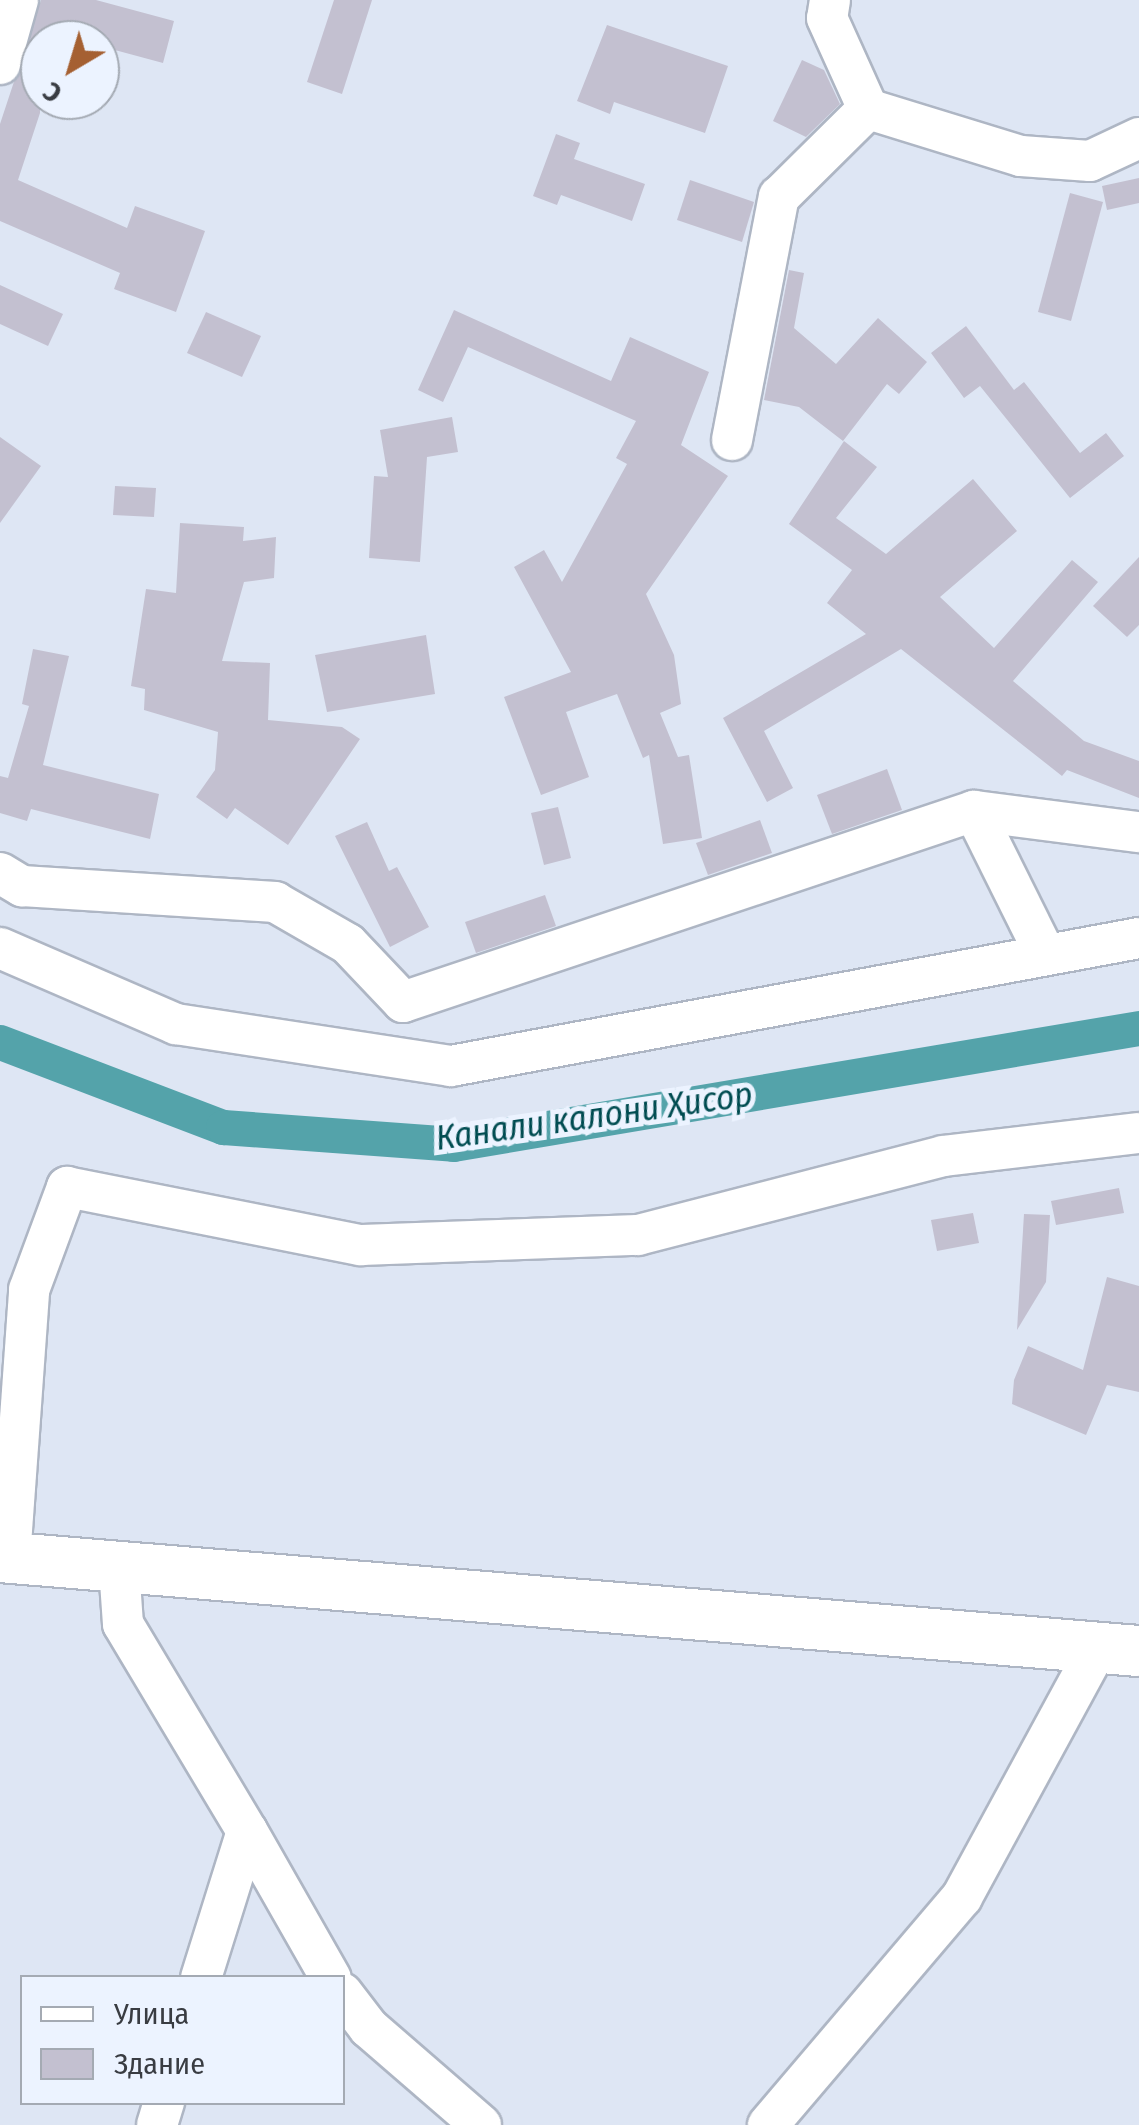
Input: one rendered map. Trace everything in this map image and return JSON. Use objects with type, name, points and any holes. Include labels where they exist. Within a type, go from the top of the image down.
[{"type":"main road","points":[[5,1557],[1118,1649]]},
{"type":"street","points":[[0,64],[18,0]]},
{"type":"street","points":[[830,0],[828,18],[868,109],[1021,156],[1090,161],[1139,138]]},
{"type":"street","points":[[732,440],[780,197],[868,109]]},
{"type":"street","points":[[0,874],[22,886],[274,902],[348,944],[403,1002],[974,811],[1139,832]]},
{"type":"street","points":[[974,811],[1045,954]]},
{"type":"street","points":[[0,948],[176,1024],[450,1066],[1139,938]]},
{"type":"street","points":[[5,1557],[29,1290],[67,1187],[360,1246],[638,1235],[943,1156],[1139,1134]]},
{"type":"street","points":[[119,1567],[123,1624],[329,1975]]},
{"type":"street","points":[[768,2125],[962,1897],[1118,1649]]},
{"type":"street","points":[[201,1975],[247,1831]]},
{"type":"street","points":[[345,1997],[369,2028],[481,2125]]},
{"type":"building","points":[[41,0],[96,0],[174,21],[163,63],[120,51],[120,20],[34,20]]},
{"type":"building","points":[[334,0],[372,0],[342,94],[307,82]]},
{"type":"building","points":[[607,25],[728,66],[705,133],[614,102],[610,114],[577,101]]},
{"type":"building","points":[[802,60],[824,70],[840,104],[806,137],[773,121]]},
{"type":"building","points":[[20,64],[20,120],[38,120],[18,180],[127,228],[135,206],[205,231],[176,312],[114,289],[120,273],[0,221],[0,124]]},
{"type":"building","points":[[556,134],[580,143],[574,159],[645,184],[632,221],[561,195],[557,205],[533,196]]},
{"type":"building","points":[[1139,178],[1139,203],[1107,210],[1102,186]]},
{"type":"building","points":[[690,180],[754,202],[742,242],[677,220]]},
{"type":"building","points":[[1070,193],[1103,202],[1071,321],[1038,312]]},
{"type":"building","points":[[789,270],[804,273],[794,328],[836,364],[878,318],[927,362],[899,394],[887,384],[843,441],[799,407],[764,400]]},
{"type":"building","points":[[0,285],[63,314],[48,346],[0,324]]},
{"type":"building","points":[[454,310],[611,381],[630,337],[709,372],[681,445],[728,476],[646,594],[674,655],[681,704],[660,713],[678,757],[689,755],[702,838],[663,844],[649,755],[643,758],[617,694],[566,712],[589,777],[541,795],[504,697],[571,672],[514,567],[544,550],[562,582],[627,464],[616,458],[636,421],[468,347],[443,402],[418,390]]},
{"type":"building","points":[[206,312],[261,336],[242,377],[187,353]]},
{"type":"building","points":[[966,326],[1014,390],[1024,382],[1080,453],[1106,433],[1124,456],[1070,498],[980,386],[964,398],[931,353]]},
{"type":"building","points":[[452,417],[458,452],[427,457],[420,562],[369,558],[374,476],[388,477],[380,430]]},
{"type":"building","points":[[0,437],[41,466],[0,523]]},
{"type":"building","points":[[844,441],[877,467],[836,518],[886,554],[973,479],[1017,531],[940,597],[994,648],[1072,560],[1098,582],[1013,681],[1084,741],[1139,761],[1139,798],[1067,770],[1062,776],[901,649],[764,731],[793,788],[767,802],[723,718],[866,634],[827,603],[852,570],[789,524]]},
{"type":"building","points":[[115,486],[156,488],[154,517],[113,515]]},
{"type":"building","points":[[180,523],[244,527],[243,541],[276,537],[274,578],[244,582],[222,661],[270,663],[268,720],[342,727],[360,739],[288,845],[235,808],[227,819],[196,797],[215,770],[218,732],[144,710],[145,689],[131,686],[146,589],[176,593]]},
{"type":"building","points":[[1139,557],[1139,625],[1127,637],[1093,606]]},
{"type":"building","points":[[426,635],[435,694],[327,712],[315,655]]},
{"type":"building","points":[[33,649],[69,656],[43,765],[159,794],[150,839],[31,809],[27,821],[0,813],[0,776],[8,778],[29,706],[22,704]]},
{"type":"building","points":[[887,769],[902,810],[832,834],[817,795]]},
{"type":"building","points":[[558,807],[571,858],[544,865],[531,813]]},
{"type":"building","points":[[760,820],[772,853],[708,875],[696,843]]},
{"type":"building","points":[[367,822],[389,871],[397,867],[429,927],[390,947],[335,836]]},
{"type":"building","points":[[545,895],[556,926],[476,953],[465,922]]},
{"type":"building","points":[[1119,1188],[1124,1213],[1056,1225],[1051,1201]]},
{"type":"building","points":[[973,1213],[979,1243],[937,1251],[931,1220]]},
{"type":"building","points":[[1024,1214],[1050,1215],[1046,1282],[1017,1330]]},
{"type":"building","points":[[1107,1277],[1139,1286],[1139,1392],[1107,1385],[1086,1435],[1012,1404],[1014,1380],[1028,1346],[1083,1370]]},
{"type":"waterway","name":"Канали калони Ҳисор","points":[[0,1042],[223,1127],[453,1144],[1139,1028]]}]
